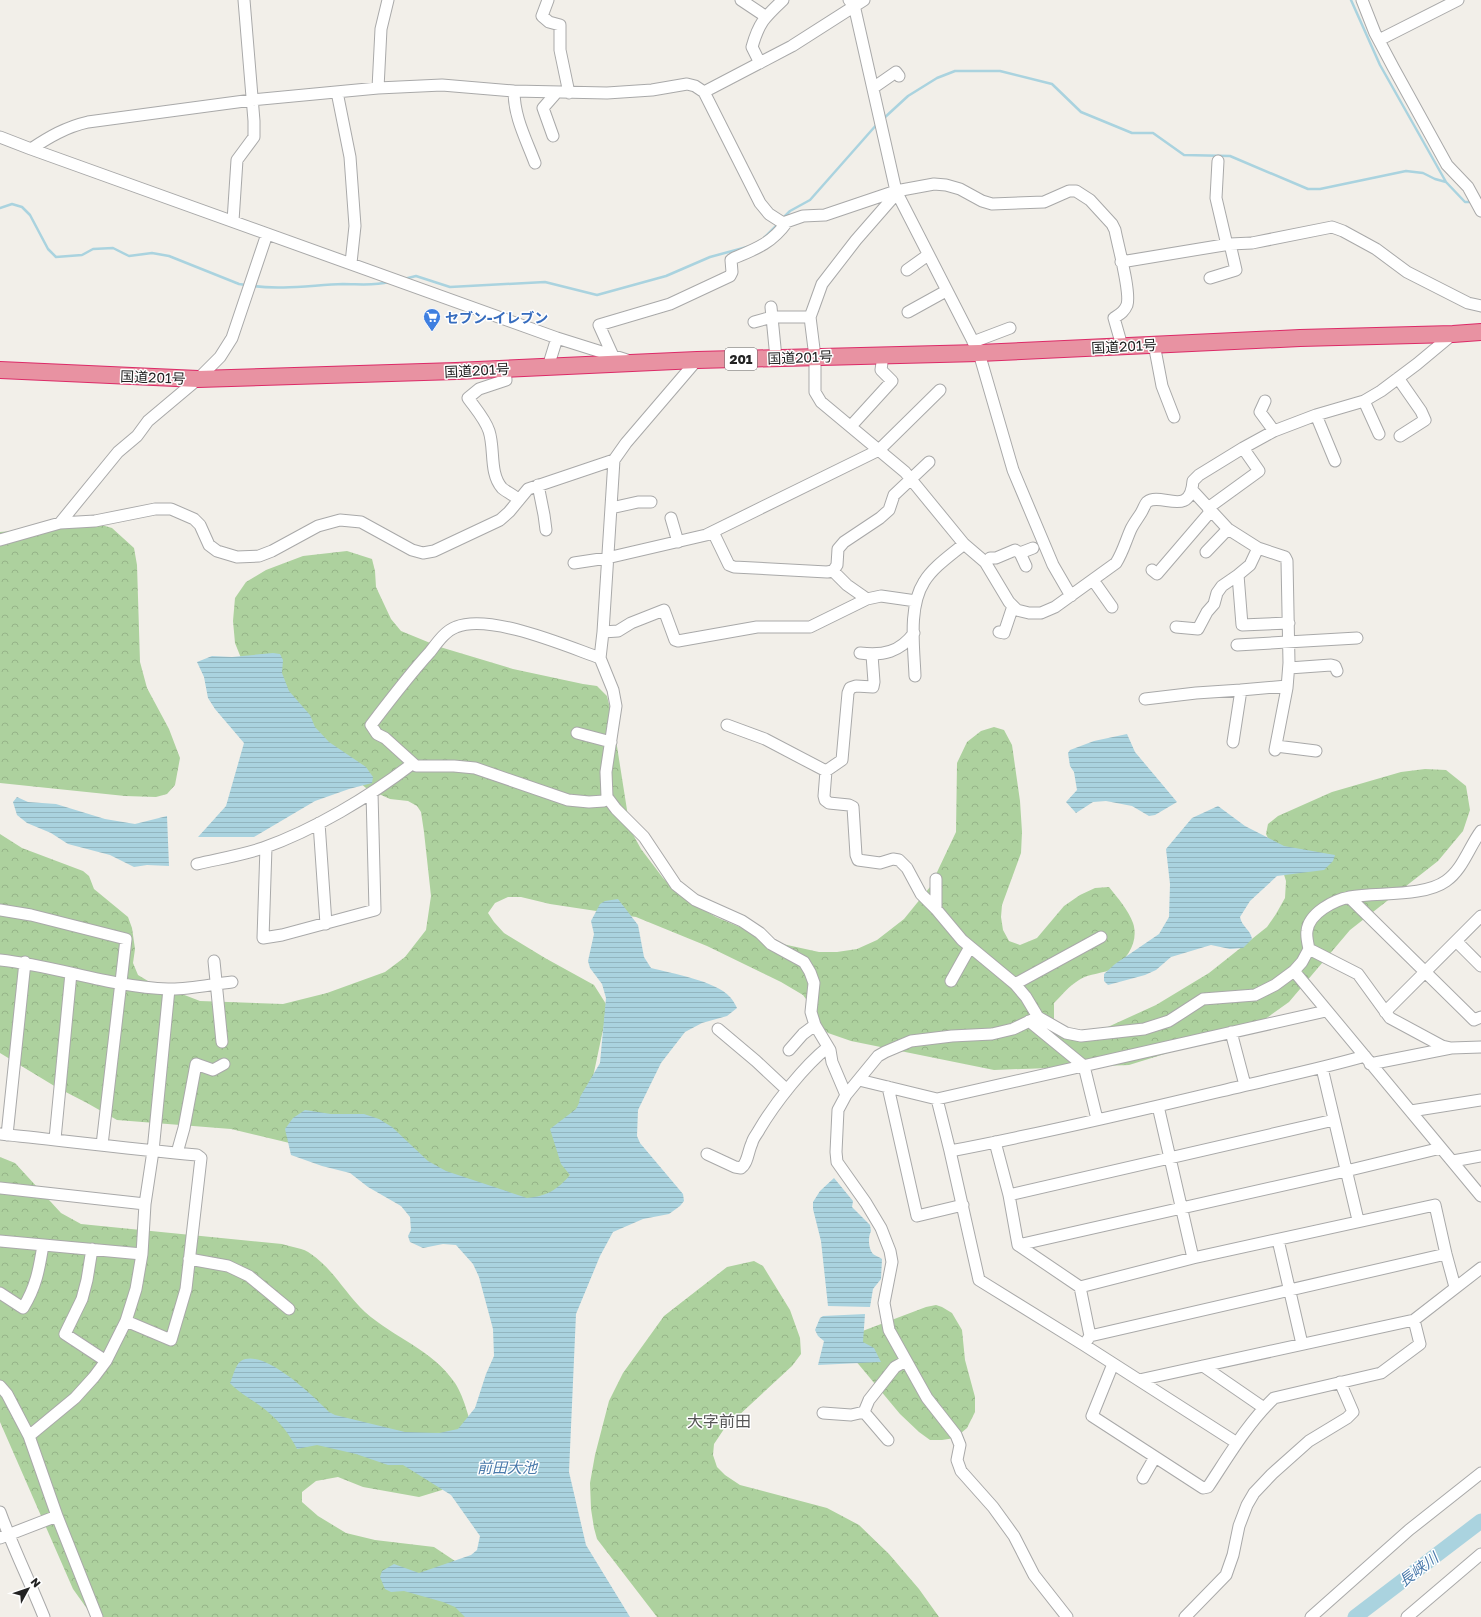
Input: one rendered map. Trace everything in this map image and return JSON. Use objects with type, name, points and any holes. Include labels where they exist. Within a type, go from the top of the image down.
[{"type":"highway","name":"国道201号","points":[[0,370],[198,378],[504,369],[697,360],[883,355],[976,347],[1122,346],[1481,332]]},
{"type":"street","points":[[233,221],[237,160],[254,137],[244,0]]},
{"type":"street","points":[[378,88],[382,29],[388,0]]},
{"type":"street","points":[[548,0],[542,16],[549,22],[560,25],[560,50],[569,92]]},
{"type":"street","points":[[741,0],[765,16]]},
{"type":"street","points":[[760,63],[752,47],[757,30],[765,16],[784,0]]},
{"type":"street","points":[[1362,0],[1379,40],[1447,165],[1468,187],[1480,209]]},
{"type":"street","points":[[1379,40],[1458,0]]},
{"type":"street","points":[[704,92],[792,46],[856,2],[879,117],[897,192],[946,291],[976,347],[1013,470],[1053,565],[1071,596]]},
{"type":"street","points":[[873,88],[896,72],[899,76]]},
{"type":"street","points":[[31,150],[52,135],[71,126],[88,122],[252,100],[378,88],[442,85],[514,91],[607,93],[652,90],[687,84],[695,86],[704,92],[760,203],[770,214],[782,221],[803,216],[825,215],[897,192],[934,184],[946,185],[960,189],[982,201],[992,204],[1044,202],[1068,191],[1076,191],[1090,200],[1112,224],[1115,230],[1127,290],[1127,303],[1123,312],[1114,318],[1122,346]]},
{"type":"street","points":[[514,91],[514,104],[517,118],[535,163]]},
{"type":"street","points":[[338,92],[350,156],[355,226],[351,263]]},
{"type":"street","points":[[553,136],[542,108],[557,92]]},
{"type":"street","points":[[0,137],[31,150],[351,263],[557,338],[637,363]]},
{"type":"street","points":[[1210,278],[1236,270],[1216,198],[1218,161]]},
{"type":"street","points":[[897,192],[856,240],[822,284],[810,317],[815,357],[816,392],[821,402],[906,472],[964,544],[985,562],[1017,610],[1029,613],[1042,612],[1055,607],[1116,563],[1122,554],[1131,529],[1147,502],[1154,499],[1179,502],[1186,499],[1192,490],[1193,481],[1199,475],[1274,431],[1316,415],[1364,402],[1398,378],[1453,334]]},
{"type":"street","points":[[612,356],[599,325],[670,304],[730,276],[732,272],[731,260],[760,247],[774,236],[782,221]]},
{"type":"street","points":[[1121,262],[1229,244],[1252,243],[1332,227],[1343,231],[1376,249],[1407,272],[1468,303],[1481,306]]},
{"type":"street","points":[[60,523],[118,452],[137,436],[148,421],[220,357],[232,338],[267,234]]},
{"type":"street","points":[[907,270],[928,255]]},
{"type":"street","points":[[908,312],[946,291]]},
{"type":"street","points":[[754,322],[772,312],[810,317]]},
{"type":"street","points":[[772,312],[776,358]]},
{"type":"street","points":[[976,347],[1010,328]]},
{"type":"street","points":[[548,367],[557,338]]},
{"type":"street","points":[[1154,344],[1162,386],[1174,417]]},
{"type":"street","points":[[851,426],[892,381],[881,370],[883,355]]},
{"type":"street","points":[[697,360],[614,460],[600,658],[613,690],[616,706],[606,772],[608,797],[616,809],[644,837],[676,885],[695,900],[742,921],[760,933],[771,944],[804,962],[814,983],[811,1012],[815,1025],[828,1047],[846,1095]]},
{"type":"street","points":[[504,369],[506,380],[479,389],[468,398],[487,425],[490,433],[494,470],[498,481],[503,489],[519,500]]},
{"type":"street","points":[[1398,378],[1422,410],[1425,420],[1400,436]]},
{"type":"street","points":[[574,563],[607,558],[678,542],[713,532],[879,450],[940,390]]},
{"type":"street","points":[[1265,401],[1260,412],[1274,431]]},
{"type":"street","points":[[1364,402],[1380,434]]},
{"type":"street","points":[[1316,415],[1335,460]]},
{"type":"street","points":[[1158,575],[1209,509],[1259,471],[1243,448]]},
{"type":"street","points":[[0,540],[60,523],[95,521],[155,509],[171,509],[194,519],[200,525],[209,545],[217,551],[237,557],[259,556],[272,551],[318,526],[340,520],[361,522],[412,550],[423,553],[434,551],[500,520],[510,512],[528,489],[614,460]]},
{"type":"street","points":[[713,532],[729,566],[827,572],[833,571],[837,565],[838,549],[844,542],[880,518],[888,510],[894,495],[929,462]]},
{"type":"street","points":[[538,485],[546,530]]},
{"type":"street","points":[[1192,490],[1228,529],[1258,548],[1285,557],[1287,560],[1289,668],[1275,748],[1316,751]]},
{"type":"street","points":[[611,508],[638,502],[651,502]]},
{"type":"street","points":[[671,518],[678,542]]},
{"type":"street","points":[[1206,552],[1228,529]]},
{"type":"street","points":[[915,676],[914,633],[916,601],[924,582],[933,570],[964,544]]},
{"type":"street","points":[[1020,553],[1034,548]]},
{"type":"street","points":[[1176,627],[1198,629],[1207,612],[1214,604],[1217,593],[1222,586],[1250,565],[1258,548]]},
{"type":"street","points":[[975,553],[981,550],[990,558],[996,568],[992,574]]},
{"type":"street","points":[[990,558],[996,558],[1015,550],[1020,553],[1026,566]]},
{"type":"street","points":[[833,571],[848,585],[867,599]]},
{"type":"street","points":[[1238,575],[1242,625],[1289,623]]},
{"type":"street","points":[[1093,580],[1112,607]]},
{"type":"street","points":[[603,632],[618,631],[631,622],[664,610],[673,636],[675,640],[678,641],[757,627],[810,626],[867,599],[880,596],[916,601]]},
{"type":"street","points":[[999,632],[1004,633],[1013,606]]},
{"type":"street","points":[[600,658],[526,633],[489,625],[474,623],[456,627],[444,636],[422,661],[370,725],[377,734],[386,738],[412,764],[416,766],[454,766],[475,768],[568,800],[589,802],[604,801],[608,797]]},
{"type":"street","points":[[1250,625],[1251,643]]},
{"type":"street","points":[[860,653],[872,655],[899,649],[914,633]]},
{"type":"street","points":[[1237,645],[1357,638]]},
{"type":"street","points":[[826,771],[842,760],[848,693],[850,688],[856,686],[873,687],[872,655]]},
{"type":"street","points":[[1289,668],[1331,665],[1335,666],[1337,671]]},
{"type":"street","points":[[1145,699],[1196,693],[1287,686]]},
{"type":"street","points":[[1233,742],[1241,690]]},
{"type":"street","points":[[727,725],[765,739],[826,771]]},
{"type":"street","points":[[577,733],[611,742]]},
{"type":"street","points":[[197,864],[266,847],[290,838],[372,793],[412,764]]},
{"type":"street","points":[[826,771],[825,800],[829,803],[849,805],[853,808],[856,855],[858,860],[880,863],[893,859],[899,860],[907,868],[921,894],[936,909],[962,940],[1015,984],[1026,997],[1033,1019],[1084,1066],[1098,1119]]},
{"type":"street","points":[[266,847],[263,938],[326,924],[375,910],[372,793]]},
{"type":"street","points":[[318,823],[326,924]]},
{"type":"street","points":[[1067,1617],[1034,1575],[1010,1530],[961,1471],[957,1460],[960,1445],[956,1435],[927,1398],[889,1330],[884,1303],[892,1262],[890,1251],[881,1228],[866,1203],[837,1162],[838,1110],[846,1095],[878,1056],[911,1042],[952,1036],[992,1034],[1014,1028],[1033,1019],[1066,1034],[1081,1036],[1144,1029],[1169,1021],[1203,999],[1255,995],[1275,985],[1294,971],[1302,962],[1309,949],[1306,932],[1311,919],[1321,909],[1349,897],[1421,890],[1446,882],[1458,871],[1473,842],[1481,831]]},
{"type":"street","points":[[936,879],[936,909]]},
{"type":"street","points":[[1349,897],[1474,1020],[1481,1017]]},
{"type":"street","points":[[0,910],[31,915],[126,939],[102,1145]]},
{"type":"street","points":[[1386,1012],[1481,916]]},
{"type":"street","points":[[1015,984],[1101,937]]},
{"type":"street","points":[[1456,941],[1481,966]]},
{"type":"street","points":[[951,981],[970,947]]},
{"type":"street","points":[[1309,949],[1358,974],[1390,1018],[1442,1046],[1451,1048]]},
{"type":"street","points":[[0,960],[25,962],[121,984],[169,989],[232,982]]},
{"type":"street","points":[[214,961],[222,1042]]},
{"type":"street","points":[[25,962],[3,1135],[55,1139],[197,1155],[201,1158],[186,1289],[171,1340],[126,1321]]},
{"type":"street","points":[[1294,971],[1481,1196]]},
{"type":"street","points":[[55,1139],[72,973]]},
{"type":"street","points":[[29,1436],[75,1398],[94,1377],[106,1361],[126,1321],[136,1289],[142,1254],[145,1204],[153,1151],[169,989]]},
{"type":"street","points":[[859,1080],[937,1098],[1326,1011]]},
{"type":"street","points":[[789,1050],[803,1034],[815,1025]]},
{"type":"street","points":[[718,1029],[787,1090]]},
{"type":"street","points":[[1231,1032],[1245,1085]]},
{"type":"street","points":[[708,1154],[735,1167],[741,1168],[744,1165],[752,1142],[787,1090],[818,1055],[828,1047]]},
{"type":"street","points":[[950,1151],[1158,1106],[1322,1068],[1451,1048],[1481,1047]]},
{"type":"street","points":[[177,1153],[184,1128],[196,1064],[213,1070],[224,1064]]},
{"type":"street","points":[[1322,1068],[1358,1220]]},
{"type":"street","points":[[888,1087],[917,1216],[963,1205]]},
{"type":"street","points":[[937,1098],[963,1205],[979,1280],[1087,1341],[1113,1364],[1237,1443]]},
{"type":"street","points":[[1411,1111],[1481,1100]]},
{"type":"street","points":[[1158,1106],[1193,1258]]},
{"type":"street","points":[[1009,1195],[1334,1120]]},
{"type":"street","points":[[995,1142],[1009,1195],[1018,1245],[1080,1287],[1087,1341]]},
{"type":"street","points":[[1018,1245],[1346,1172],[1441,1148]]},
{"type":"street","points":[[1453,1161],[1481,1156]]},
{"type":"street","points":[[0,1188],[145,1204]]},
{"type":"street","points":[[1080,1287],[1193,1258],[1435,1204],[1455,1287]]},
{"type":"street","points":[[1278,1240],[1302,1344]]},
{"type":"street","points":[[0,1241],[142,1254]]},
{"type":"street","points":[[0,1293],[23,1308],[32,1294],[38,1275],[43,1245]]},
{"type":"street","points":[[92,1249],[88,1280],[82,1299],[65,1334],[106,1361]]},
{"type":"street","points":[[1087,1341],[1446,1254]]},
{"type":"street","points":[[189,1259],[228,1266],[249,1276],[289,1309]]},
{"type":"street","points":[[1139,1380],[1414,1320],[1481,1268]]},
{"type":"street","points":[[1113,1364],[1092,1416],[1203,1488],[1208,1487],[1237,1443],[1264,1408],[1274,1398],[1381,1372],[1420,1344],[1414,1320]]},
{"type":"street","points":[[864,1412],[869,1400],[895,1366],[906,1361]]},
{"type":"street","points":[[1202,1366],[1264,1408]]},
{"type":"street","points":[[1185,1617],[1226,1575],[1233,1555],[1239,1526],[1246,1505],[1254,1493],[1272,1474],[1309,1442],[1347,1418],[1352,1412],[1340,1382]]},
{"type":"street","points":[[0,1386],[29,1436],[57,1516],[97,1617]]},
{"type":"street","points":[[824,1414],[851,1415],[864,1412]]},
{"type":"street","points":[[864,1412],[888,1440]]},
{"type":"street","points":[[1143,1478],[1155,1457]]},
{"type":"street","points":[[1310,1617],[1409,1530],[1481,1473]]},
{"type":"street","points":[[0,1512],[4,1537],[21,1560],[44,1617]]},
{"type":"street","points":[[4,1537],[57,1516]]},
{"type":"street","points":[[1407,1617],[1481,1554]]},
{"type":"green space","points":[[98,524],[112,528],[134,548],[137,565],[140,662],[147,688],[169,729],[180,758],[175,785],[167,794],[156,797],[125,796],[0,783],[0,532]]},
{"type":"green space","points":[[347,551],[372,559],[375,571],[376,587],[391,619],[401,631],[440,647],[513,669],[597,686],[607,696],[613,721],[630,829],[641,849],[663,878],[685,899],[716,917],[778,943],[819,952],[837,952],[857,949],[877,940],[904,919],[930,887],[956,832],[957,763],[967,742],[981,731],[994,727],[1004,730],[1012,745],[1020,801],[1022,832],[1021,853],[1002,905],[1001,917],[1003,930],[1009,941],[1020,945],[1037,938],[1064,906],[1080,895],[1095,888],[1109,887],[1129,914],[1133,923],[1135,936],[1131,948],[1124,959],[1110,970],[1087,976],[1075,982],[1054,1003],[1054,1021],[1068,1035],[1088,1036],[1156,1005],[1209,973],[1267,927],[1285,898],[1286,881],[1280,862],[1266,834],[1268,824],[1278,816],[1332,792],[1401,772],[1425,769],[1446,770],[1466,786],[1470,810],[1463,831],[1438,861],[1350,930],[1289,1002],[1247,1032],[1213,1039],[1129,1065],[994,1070],[851,1041],[828,1033],[817,1023],[814,1010],[803,995],[781,982],[707,946],[636,917],[550,904],[521,897],[508,897],[495,903],[488,913],[504,933],[594,985],[606,1004],[604,1025],[575,1162],[566,1185],[553,1206],[231,1129],[117,1120],[56,1087],[0,1053],[0,834],[22,848],[83,871],[89,876],[94,889],[128,917],[132,928],[135,949],[133,963],[138,975],[148,981],[200,1001],[283,1004],[327,993],[385,972],[405,957],[426,930],[431,896],[421,812],[417,806],[408,801],[390,799],[366,788],[328,756],[243,663],[235,643],[233,621],[235,598],[246,582],[266,570],[303,556]]},
{"type":"green space","points":[[0,1157],[15,1163],[61,1213],[81,1224],[282,1244],[305,1250],[326,1267],[365,1312],[376,1321],[424,1352],[446,1371],[459,1389],[462,1396],[476,1443],[459,1469],[442,1490],[419,1497],[363,1487],[338,1477],[316,1481],[302,1492],[302,1502],[318,1516],[346,1533],[375,1540],[434,1547],[467,1569],[474,1617],[93,1617],[73,1589],[0,1422]]},
{"type":"green space","points":[[754,1261],[763,1266],[790,1310],[800,1338],[801,1354],[792,1366],[724,1429],[714,1444],[713,1455],[717,1467],[725,1475],[740,1485],[827,1508],[859,1525],[889,1554],[919,1589],[939,1617],[657,1617],[597,1539],[591,1509],[590,1483],[595,1455],[609,1401],[623,1373],[664,1316],[727,1267]]},
{"type":"green space","points":[[936,1305],[952,1313],[962,1330],[965,1360],[975,1397],[975,1412],[967,1428],[955,1438],[930,1440],[900,1414],[855,1360],[852,1335],[926,1307]]},
{"type":"water","points":[[273,653],[280,654],[283,660],[282,673],[289,691],[310,715],[315,727],[329,742],[366,767],[373,777],[372,783],[349,789],[315,801],[254,837],[198,837],[226,806],[244,743],[215,709],[208,698],[204,677],[197,662],[212,656],[232,657]]},
{"type":"water","points":[[1127,734],[1135,752],[1177,802],[1155,815],[1149,816],[1132,806],[1106,801],[1093,802],[1076,813],[1066,802],[1077,790],[1074,772],[1070,766],[1068,753],[1070,750],[1094,741]]},
{"type":"water","points":[[17,797],[28,802],[56,804],[105,819],[135,824],[167,816],[169,866],[147,865],[134,867],[110,855],[68,844],[51,833],[27,823],[17,815],[13,802]]},
{"type":"water","points":[[1218,806],[1245,826],[1284,846],[1335,855],[1333,861],[1324,870],[1277,876],[1250,901],[1240,917],[1252,939],[1243,948],[1230,949],[1211,945],[1171,957],[1156,970],[1145,975],[1108,985],[1104,981],[1104,974],[1115,964],[1159,934],[1169,917],[1170,884],[1166,849],[1192,818]]},
{"type":"water","name":"前田大池","points":[[618,899],[638,925],[644,957],[651,968],[693,978],[715,986],[730,997],[737,1008],[727,1016],[702,1023],[685,1032],[661,1063],[638,1110],[637,1136],[640,1143],[683,1194],[684,1201],[669,1214],[643,1219],[613,1232],[600,1256],[576,1314],[569,1472],[586,1545],[630,1617],[465,1617],[455,1607],[443,1602],[404,1591],[391,1592],[385,1589],[380,1577],[382,1571],[394,1564],[419,1573],[471,1555],[477,1550],[480,1536],[451,1495],[403,1465],[388,1465],[356,1454],[317,1445],[297,1449],[277,1420],[230,1383],[236,1368],[241,1361],[250,1359],[262,1361],[275,1367],[288,1376],[329,1412],[335,1415],[405,1432],[439,1433],[458,1429],[475,1408],[486,1374],[494,1356],[493,1329],[479,1277],[473,1264],[456,1245],[443,1244],[423,1248],[410,1242],[408,1236],[411,1230],[410,1217],[401,1206],[368,1187],[350,1173],[322,1166],[291,1155],[285,1129],[293,1118],[305,1110],[331,1114],[364,1114],[379,1119],[392,1127],[428,1161],[446,1171],[527,1198],[546,1194],[561,1185],[570,1175],[561,1164],[550,1129],[576,1109],[580,1097],[600,1063],[606,998],[602,984],[590,968],[588,961],[594,934],[591,921],[600,904],[605,901]]},
{"type":"water","points":[[834,1178],[853,1201],[852,1207],[870,1225],[870,1249],[873,1254],[882,1259],[881,1279],[873,1289],[870,1307],[828,1306],[821,1241],[813,1209],[813,1202],[820,1191]]},
{"type":"water","points":[[865,1314],[863,1342],[874,1348],[881,1362],[818,1365],[824,1341],[818,1336],[815,1330],[820,1318],[823,1316]]},
{"type":"waterway","points":[[1351,0],[1380,65],[1446,182],[1465,202],[1473,202]]},
{"type":"waterway","points":[[883,119],[908,96],[937,78],[955,71],[1000,71],[1052,84],[1081,112],[1132,133],[1153,133],[1184,155],[1230,156],[1308,189],[1320,189],[1406,171],[1423,173],[1435,179],[1446,182]]},
{"type":"waterway","points":[[783,218],[790,211],[810,200],[878,123]]},
{"type":"waterway","points":[[0,208],[12,204],[22,207],[30,215],[48,249],[56,257],[82,255],[93,249],[113,248],[129,256],[152,253],[169,256],[239,284],[246,285]]},
{"type":"waterway","points":[[764,238],[779,223]]},
{"type":"waterway","points":[[404,279],[416,276],[450,287],[545,282],[597,295],[666,276],[710,257],[747,247]]},
{"type":"waterway","points":[[253,286],[286,287],[389,282]]},
{"type":"waterway","name":"長峡川","points":[[1355,1617],[1481,1521]]},
{"type":"place","name":"セブン-イレブン","points":[[432,332]]},
{"type":"district","name":"大字前田","points":[[719,1421]]}]
